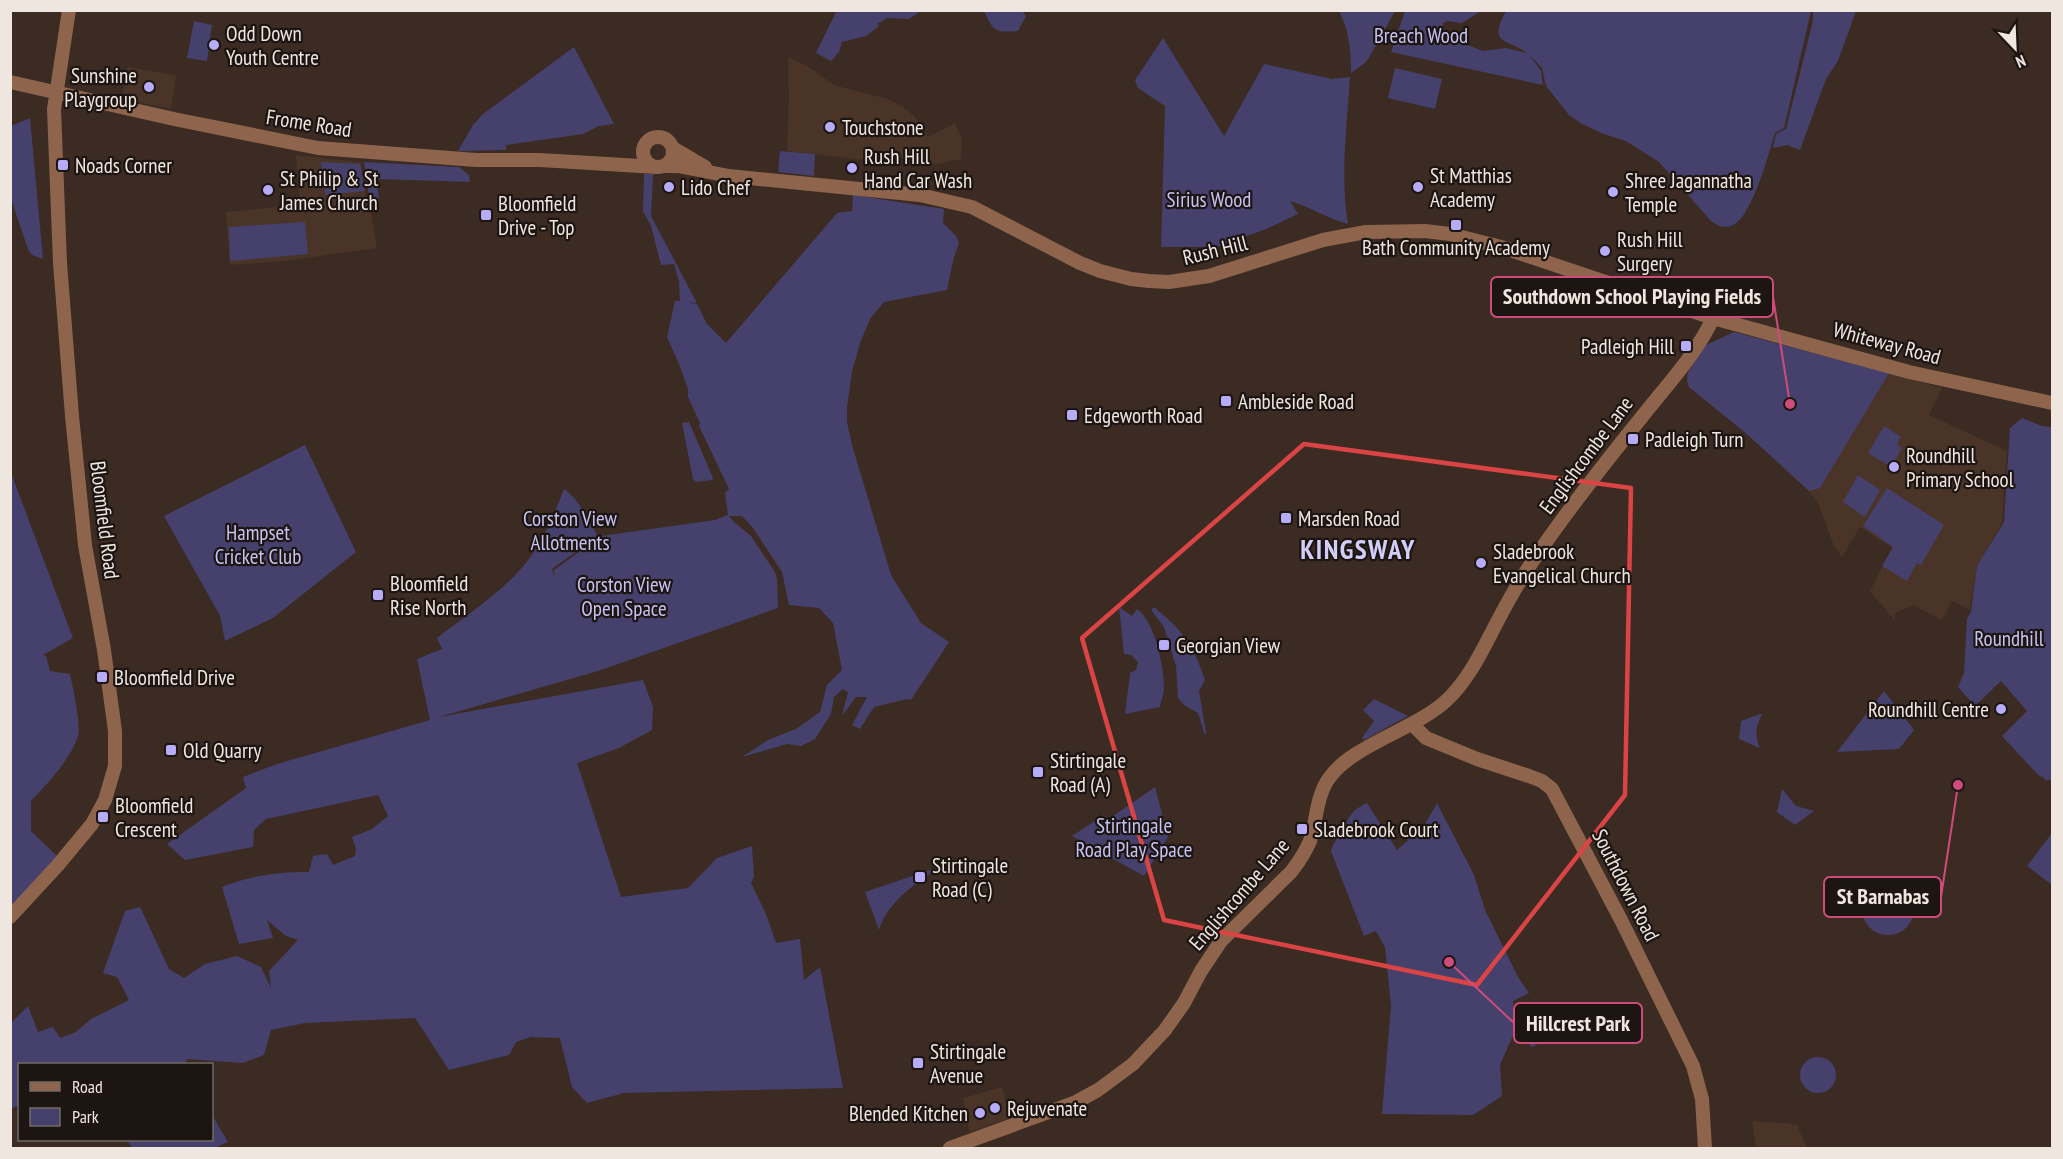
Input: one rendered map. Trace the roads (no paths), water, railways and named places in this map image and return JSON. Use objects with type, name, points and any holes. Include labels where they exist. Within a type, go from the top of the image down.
[{"type":"street","name":"Bloomfield Road","points":[[10,917],[92,824],[105,800],[115,766],[115,731],[104,650],[85,545],[72,416],[60,252],[54,137],[56,92],[69,10]]},
{"type":"street","name":"Frome Road","points":[[10,82],[174,119],[318,148],[476,160],[540,160],[660,167]]},
{"type":"street","points":[[653,137],[667,139],[673,148],[670,161],[660,167],[648,163],[644,156],[645,144],[653,137]]},
{"type":"street","name":"Rush Hill","points":[[673,148],[709,169],[729,176]]},
{"type":"street","name":"Frome Road","points":[[607,164],[644,156]]},
{"type":"street","name":"Rush Hill","points":[[660,167],[678,166],[729,176],[920,195],[972,207],[1080,263],[1113,274],[1149,281],[1169,282],[1209,276],[1323,240],[1366,232],[1425,231],[1450,234],[1502,247],[1713,318]]},
{"type":"street","name":"Whiteway Road","points":[[1713,318],[1909,372],[2052,403]]},
{"type":"street","name":"Englishcombe Lane","points":[[950,1149],[1076,1102],[1098,1090],[1148,1050],[1178,1012],[1221,941],[1291,872],[1301,859],[1309,842],[1323,791],[1330,777],[1344,763],[1412,724],[1446,700],[1457,689],[1479,658],[1509,599],[1534,559],[1626,436],[1692,353],[1705,335],[1713,318]]},
{"type":"street","name":"Southdown Road","points":[[1412,724],[1426,738],[1477,759],[1529,776],[1552,789],[1622,920],[1693,1066],[1702,1099],[1705,1149]]},
{"type":"place","name":"Odd Down Youth Centre","points":[[214,45]]},
{"type":"place","name":"Sunshine Playgroup","points":[[149,87]]},
{"type":"place","name":"Touchstone","points":[[830,127]]},
{"type":"place","name":"Noads Corner","points":[[63,165]]},
{"type":"place","name":"Rush Hill Hand Car Wash","points":[[852,168]]},
{"type":"place","name":"Lido Chef","points":[[669,187]]},
{"type":"place","name":"St Matthias Academy","points":[[1418,187]]},
{"type":"place","name":"St Philip & St James Church","points":[[268,190]]},
{"type":"place","name":"Shree Jagannatha Temple","points":[[1613,192]]},
{"type":"place","name":"Bloomfield Drive - Top","points":[[486,215]]},
{"type":"place","name":"Bath Community Academy","points":[[1456,225]]},
{"type":"place","name":"Rush Hill Surgery","points":[[1605,251]]},
{"type":"place","name":"Padleigh Hill","points":[[1686,346]]},
{"type":"place","name":"Ambleside Road","points":[[1226,401]]},
{"type":"place","name":"Southdown School Playing Fields","points":[[1790,404]]},
{"type":"place","name":"Edgeworth Road","points":[[1072,415]]},
{"type":"place","name":"Padleigh Turn","points":[[1633,439]]},
{"type":"place","name":"Roundhill Primary School","points":[[1894,467]]},
{"type":"place","name":"Marsden Road","points":[[1286,518]]},
{"type":"place","name":"Sladebrook Evangelical Church","points":[[1481,563]]},
{"type":"place","name":"Bloomfield Rise North","points":[[378,595]]},
{"type":"place","name":"Georgian View","points":[[1164,645]]},
{"type":"place","name":"Bloomfield Drive","points":[[102,677]]},
{"type":"place","name":"Roundhill Centre","points":[[2001,709]]},
{"type":"place","name":"Old Quarry","points":[[171,750]]},
{"type":"place","name":"Stirtingale Road (A)","points":[[1038,772]]},
{"type":"place","name":"St Barnabas","points":[[1958,785]]},
{"type":"place","name":"Bloomfield Crescent","points":[[103,817]]},
{"type":"place","name":"Sladebrook Court","points":[[1302,829]]},
{"type":"place","name":"Stirtingale Road (C)","points":[[920,877]]},
{"type":"place","name":"Hillcrest Park","points":[[1449,962]]},
{"type":"place","name":"Stirtingale Avenue","points":[[918,1063]]},
{"type":"place","name":"Rejuvenate","points":[[995,1108]]},
{"type":"place","name":"Blended Kitchen","points":[[980,1113]]},
{"type":"district","name":"KINGSWAY","points":[[1358,549]]},
{"type":"park label","name":"Breach Wood","points":[[1421,35]]},
{"type":"park label","name":"Sirius Wood","points":[[1209,199]]},
{"type":"park label","name":"Corston View Allotments","points":[[570,530]]},
{"type":"park label","name":"Hampset Cricket Club","points":[[258,544]]},
{"type":"park label","name":"Corston View Open Space","points":[[624,596]]},
{"type":"park label","name":"Roundhill","points":[[2009,638]]},
{"type":"park label","name":"Stirtingale Road Play Space","points":[[1134,837]]}]
